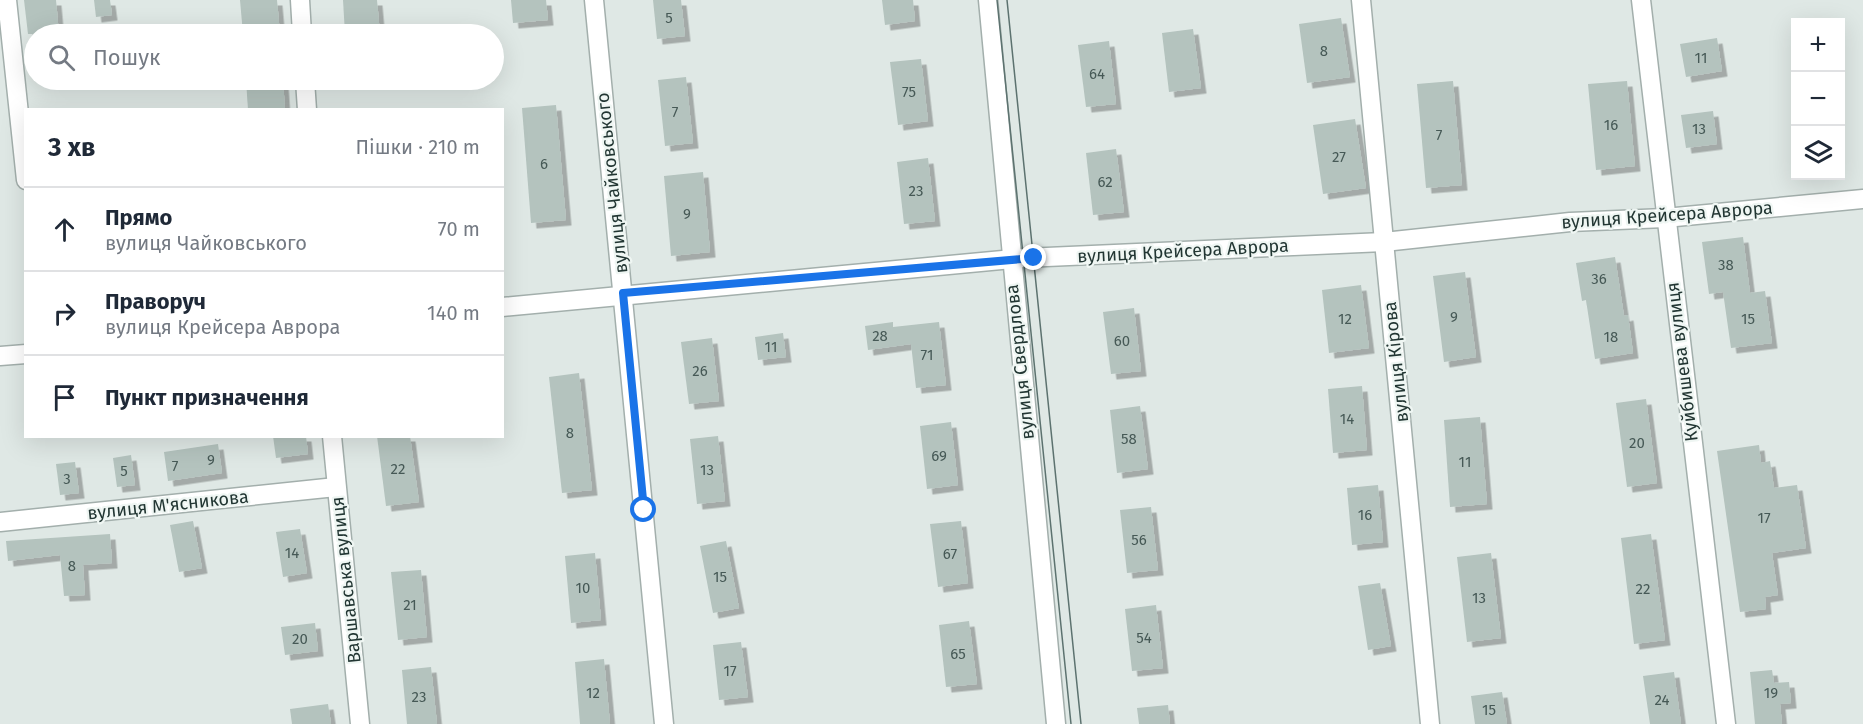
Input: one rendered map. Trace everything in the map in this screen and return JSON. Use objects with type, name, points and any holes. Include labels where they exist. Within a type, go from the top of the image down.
[{"type":"street","points":[[7,0],[24,161]]},
{"type":"street","points":[[300,0],[301,24]]},
{"type":"street","name":"вулиця Чайковського","points":[[594,0],[664,724]]},
{"type":"street","name":"вулиця Свердлова","points":[[988,0],[1056,724]]},
{"type":"street","name":"вулиця Кірова","points":[[1361,0],[1430,724]]},
{"type":"street","name":"Куйбишева вулиця","points":[[1641,0],[1726,724]]},
{"type":"street","points":[[306,90],[307,108]]},
{"type":"street","name":"вулиця Крейсера Аврора","points":[[504,307],[623,293],[1011,261],[1384,242],[1570,222],[1665,219],[1863,199]]},
{"type":"street","points":[[0,356],[24,354]]},
{"type":"street","name":"Варшавська вулиця","points":[[332,438],[360,724]]},
{"type":"street","name":"вулиця М'ясникова","points":[[0,522],[336,488]]},
{"type":"building","points":[[24,0],[56,0],[58,24],[27,24]]},
{"type":"building","points":[[94,0],[110,0],[112,15],[96,17]]},
{"type":"building","points":[[240,0],[277,0],[279,24],[242,24]]},
{"type":"building","points":[[343,0],[377,0],[379,24],[344,24]]},
{"type":"building","points":[[511,0],[546,0],[548,20],[513,23]]},
{"type":"building","points":[[653,0],[681,0],[685,36],[657,39]]},
{"type":"building","points":[[882,0],[913,0],[915,21],[885,25]]},
{"type":"building","points":[[1341,18],[1350,77],[1307,83],[1299,24]]},
{"type":"building","points":[[1193,29],[1201,88],[1169,92],[1162,33]]},
{"type":"building","points":[[1717,38],[1722,71],[1686,77],[1680,44]]},
{"type":"building","points":[[1109,41],[1116,104],[1086,107],[1078,45]]},
{"type":"building","points":[[921,59],[928,121],[898,125],[890,62]]},
{"type":"building","points":[[686,77],[693,143],[665,146],[658,80]]},
{"type":"building","points":[[1453,81],[1462,185],[1426,188],[1417,84]]},
{"type":"building","points":[[1627,81],[1635,166],[1596,170],[1588,84]]},
{"type":"building","points":[[247,90],[284,90],[285,108],[248,108]]},
{"type":"building","points":[[556,105],[566,220],[531,223],[522,108]]},
{"type":"building","points":[[1713,111],[1717,144],[1686,148],[1681,115]]},
{"type":"building","points":[[1355,119],[1366,188],[1323,194],[1313,125]]},
{"type":"building","points":[[1116,149],[1124,212],[1093,215],[1086,153]]},
{"type":"building","points":[[928,158],[935,221],[904,224],[897,162]]},
{"type":"building","points":[[703,172],[710,252],[671,256],[664,176]]},
{"type":"building","points":[[1743,237],[1750,293],[1765,291],[1772,343],[1731,348],[1723,292],[1709,294],[1702,242]]},
{"type":"building","points":[[1615,257],[1624,316],[1628,315],[1633,353],[1595,359],[1586,300],[1582,301],[1576,263]]},
{"type":"building","points":[[1465,272],[1476,357],[1444,362],[1433,276]]},
{"type":"building","points":[[1361,285],[1369,348],[1329,353],[1322,290]]},
{"type":"building","points":[[1134,308],[1141,371],[1111,374],[1103,312]]},
{"type":"building","points":[[893,322],[893,327],[939,322],[946,385],[916,388],[911,344],[868,350],[865,326]]},
{"type":"building","points":[[783,333],[786,357],[758,360],[755,337]]},
{"type":"building","points":[[712,338],[719,401],[689,404],[681,342]]},
{"type":"building","points":[[579,373],[592,490],[562,493],[549,377]]},
{"type":"building","points":[[1362,386],[1367,450],[1333,453],[1328,389]]},
{"type":"building","points":[[1646,399],[1657,483],[1627,487],[1616,403]]},
{"type":"building","points":[[1140,406],[1148,469],[1117,473],[1110,410]]},
{"type":"building","points":[[1480,417],[1487,504],[1450,507],[1444,420]]},
{"type":"building","points":[[951,422],[958,485],[927,489],[920,426]]},
{"type":"building","points":[[718,436],[725,501],[697,504],[690,439]]},
{"type":"building","points":[[273,438],[306,438],[308,454],[276,458]]},
{"type":"building","points":[[377,438],[410,438],[419,502],[386,506]]},
{"type":"building","points":[[218,444],[222,473],[168,481],[164,452]]},
{"type":"building","points":[[1759,445],[1761,463],[1770,461],[1774,488],[1797,485],[1806,548],[1772,553],[1778,595],[1765,597],[1766,609],[1740,612],[1717,451]]},
{"type":"building","points":[[131,455],[135,485],[117,487],[113,458]]},
{"type":"building","points":[[75,462],[79,493],[60,495],[56,464]]},
{"type":"building","points":[[1378,485],[1383,542],[1352,545],[1347,488]]},
{"type":"building","points":[[1151,507],[1158,570],[1127,573],[1120,510]]},
{"type":"building","points":[[193,521],[202,568],[179,572],[170,525]]},
{"type":"building","points":[[961,521],[968,583],[938,587],[930,524]]},
{"type":"building","points":[[300,529],[307,573],[283,577],[276,532]]},
{"type":"building","points":[[110,534],[112,563],[83,565],[85,595],[64,596],[60,555],[8,561],[6,541]]},
{"type":"building","points":[[1651,534],[1665,640],[1634,644],[1621,538]]},
{"type":"building","points":[[726,541],[739,608],[713,613],[700,546]]},
{"type":"building","points":[[595,553],[601,620],[571,623],[565,556]]},
{"type":"building","points":[[1491,553],[1501,638],[1467,642],[1457,557]]},
{"type":"building","points":[[421,570],[427,637],[398,640],[391,572]]},
{"type":"building","points":[[1380,583],[1391,646],[1368,650],[1358,586]]},
{"type":"building","points":[[1156,605],[1163,668],[1132,671],[1125,609]]},
{"type":"building","points":[[969,621],[977,684],[946,687],[939,625]]},
{"type":"building","points":[[315,623],[318,651],[285,655],[281,627]]},
{"type":"building","points":[[741,642],[748,697],[719,700],[713,645]]},
{"type":"building","points":[[604,659],[610,724],[580,724],[575,662]]},
{"type":"building","points":[[431,667],[437,724],[407,724],[402,670]]},
{"type":"building","points":[[1772,670],[1774,683],[1789,682],[1791,703],[1780,704],[1782,724],[1755,724],[1750,672]]},
{"type":"building","points":[[1674,672],[1681,724],[1650,724],[1643,676]]},
{"type":"building","points":[[1502,692],[1507,724],[1475,724],[1471,696]]},
{"type":"building","points":[[328,704],[331,724],[292,724],[290,709]]},
{"type":"building","points":[[1168,705],[1170,724],[1139,724],[1137,708]]},
{"type":"tram line","points":[[997,0],[1071,724]]},
{"type":"tram line","points":[[1007,0],[1081,724]]},
{"type":"route","points":[[644,510],[623,293],[1034,258]]}]
